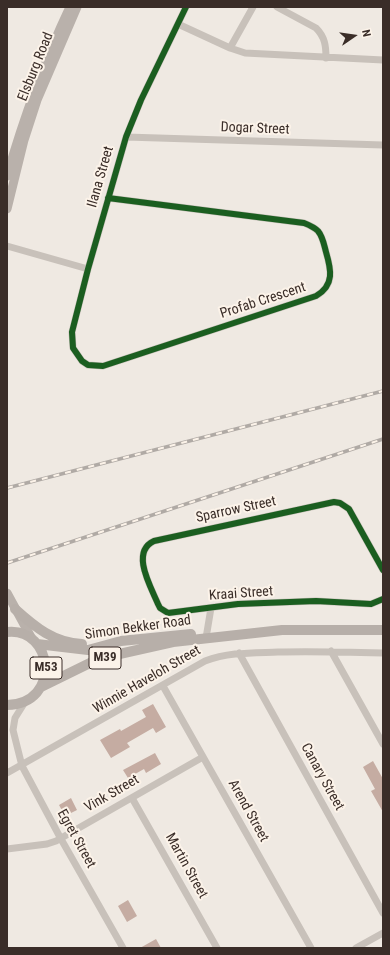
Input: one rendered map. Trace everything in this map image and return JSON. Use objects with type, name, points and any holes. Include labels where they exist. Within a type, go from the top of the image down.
[{"type":"main road","name":"Elsburg Road","points":[[7,176],[34,91],[48,55],[70,7]]},
{"type":"main road","name":"Elsburg Road","points":[[7,209],[24,140],[37,100],[77,7]]},
{"type":"main road","name":"M53","points":[[7,593],[15,609],[43,654],[46,665],[45,677],[41,687],[34,696],[25,702]]},
{"type":"main road","points":[[15,609],[39,630],[57,639],[87,644],[121,641]]},
{"type":"main road","name":"Simon Bekker Road","points":[[35,642],[88,650],[121,641],[207,635],[308,629],[383,630]]},
{"type":"main road","name":"M53","points":[[7,632],[20,633],[35,642]]},
{"type":"main road","name":"Simon Bekker Road","points":[[41,687],[79,668],[115,655],[207,635]]},
{"type":"main road","points":[[7,705],[25,702]]},
{"type":"street","name":"Ilana Street","points":[[82,361],[73,348],[72,332],[108,198],[126,137],[186,7]]},
{"type":"street","points":[[230,48],[253,7]]},
{"type":"street","points":[[277,7],[321,33],[324,39],[326,58]]},
{"type":"street","points":[[178,24],[230,48],[255,55],[383,60]]},
{"type":"street","name":"Dogar Street","points":[[126,137],[383,145]]},
{"type":"street","name":"Profab Crescent","points":[[82,361],[88,365],[104,366],[316,296],[323,292],[331,278],[331,270],[323,240],[318,232],[304,223],[108,198]]},
{"type":"street","points":[[7,246],[88,269]]},
{"type":"street","name":"Sparrow Street","points":[[142,552],[145,547],[154,541],[329,502],[340,503],[349,509],[383,570]]},
{"type":"street","name":"Kraai Street","points":[[142,552],[142,562],[160,608],[168,613],[238,604],[316,601],[371,604],[383,599]]},
{"type":"street","points":[[207,635],[211,608]]},
{"type":"street","points":[[331,651],[383,744]]},
{"type":"street","name":"Winnie Haveloh Street","points":[[7,773],[22,766],[205,661],[217,656],[239,653],[331,651],[383,653]]},
{"type":"street","name":"Canary Street","points":[[239,653],[383,913]]},
{"type":"street","name":"Arend Street","points":[[163,686],[311,948]]},
{"type":"street","points":[[14,740],[13,730],[15,718],[25,702]]},
{"type":"street","points":[[7,726],[14,740]]},
{"type":"street","name":"Egret Street","points":[[14,740],[22,766],[61,839],[123,948]]},
{"type":"street","name":"Vink Street","points":[[7,849],[47,844],[61,839],[203,757]]},
{"type":"street","name":"Martin Street","points":[[132,798],[217,948]]},
{"type":"street","points":[[356,948],[383,933]]},
{"type":"building","points":[[153,704],[166,727],[156,733],[153,728],[127,743],[130,747],[111,758],[100,740],[120,729],[121,731],[146,717],[142,710]]},
{"type":"building","points":[[155,753],[161,764],[146,773],[144,769],[128,778],[123,770]]},
{"type":"building","points":[[373,761],[383,779],[383,812],[371,791],[375,789],[363,767]]},
{"type":"building","points":[[71,798],[77,810],[65,816],[59,805]]},
{"type":"building","points":[[128,900],[137,916],[127,922],[118,906]]},
{"type":"building","points":[[156,939],[161,948],[140,948]]},
{"type":"railway","points":[[7,488],[383,391]]},
{"type":"railway","points":[[7,563],[383,439]]},
{"type":"cycle path","points":[[108,198],[304,223],[320,233],[329,264],[329,282],[322,292],[316,296],[103,366],[88,365],[82,361],[73,348],[72,332],[88,269],[126,137],[141,100],[186,7]]},
{"type":"cycle path","points":[[383,570],[349,509],[340,503],[334,502],[154,541],[147,546],[143,561],[147,579],[158,604],[160,608],[168,613],[238,604],[316,601],[371,604],[383,599]]}]
